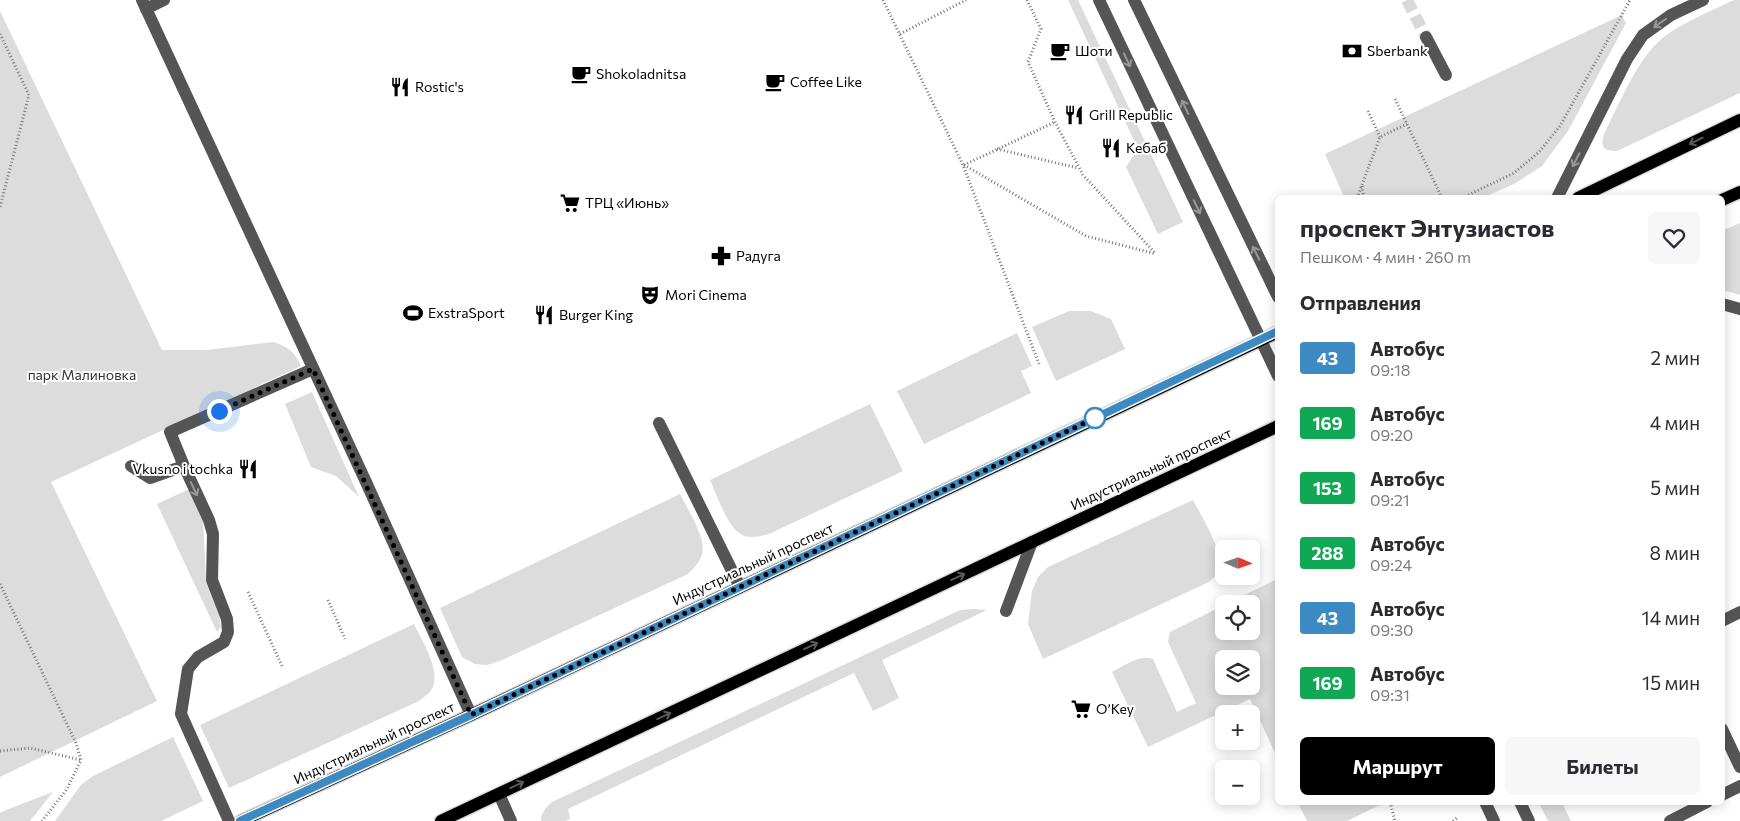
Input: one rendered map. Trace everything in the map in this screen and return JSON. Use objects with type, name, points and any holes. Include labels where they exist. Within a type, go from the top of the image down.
[{"type":"main road","points":[[1584,195],[1740,120]]},
{"type":"main road","points":[[1725,199],[1740,192]]},
{"type":"main road","name":"Индустриальный проспект","points":[[241,821],[471,715],[1275,333]]},
{"type":"main road","name":"Индустриальный проспект","points":[[441,821],[1275,427]]},
{"type":"street","points":[[164,0],[144,5],[471,715]]},
{"type":"street","points":[[1099,0],[1275,370]]},
{"type":"street","points":[[1134,0],[1275,291]]},
{"type":"street","points":[[1559,195],[1627,59],[1643,35],[1671,15],[1703,0]]},
{"type":"street","points":[[1426,37],[1446,75]]},
{"type":"street","points":[[1725,305],[1740,309]]},
{"type":"street","points":[[229,821],[181,714],[188,669],[198,657],[224,642],[228,632],[227,619],[212,580],[213,534],[209,520],[170,432],[313,369]]},
{"type":"street","points":[[659,423],[740,587]]},
{"type":"street","points":[[131,466],[150,478],[184,466]]},
{"type":"street","points":[[1006,611],[1032,542]]},
{"type":"street","points":[[1725,620],[1740,612]]},
{"type":"street","points":[[1725,735],[1740,767]]},
{"type":"street","points":[[1725,794],[1740,786]]},
{"type":"street","points":[[499,794],[511,821]]},
{"type":"street","points":[[1486,805],[1494,821]]},
{"type":"street","points":[[1521,805],[1529,821]]},
{"type":"street","points":[[1670,821],[1701,805]]},
{"type":"path","points":[[883,0],[963,165],[1039,364]]},
{"type":"path","points":[[900,34],[966,0]]},
{"type":"path","points":[[963,165],[1086,236],[1156,254],[1082,174],[1055,122],[1028,62],[1041,29],[1027,0]]},
{"type":"path","points":[[1468,195],[1514,173],[1540,152],[1560,126],[1630,0]]},
{"type":"path","points":[[0,34],[29,95],[0,207]]},
{"type":"path","points":[[1395,99],[1441,195]]},
{"type":"path","points":[[1368,111],[1380,137]]},
{"type":"path","points":[[963,165],[1055,122]]},
{"type":"path","points":[[1358,195],[1380,137],[1406,124]]},
{"type":"path","points":[[997,149],[1079,168]]},
{"type":"path","points":[[1362,184],[1364,195]]},
{"type":"path","points":[[0,584],[76,743],[81,760],[67,789],[42,821]]},
{"type":"path","points":[[248,592],[282,666]]},
{"type":"path","points":[[328,600],[345,638]]},
{"type":"path","points":[[0,751],[30,748],[81,760]]},
{"type":"path","points":[[1391,805],[1395,821]]},
{"type":"path","points":[[1452,821],[1457,818]]},
{"type":"green space","points":[[1068,0],[1078,0],[1183,222],[1158,234],[1126,167],[1138,149]]},
{"type":"green space","points":[[1734,0],[1740,0],[1740,93],[1617,151],[1604,148],[1604,134],[1623,95],[1646,56],[1655,45],[1681,26]]},
{"type":"green space","name":"парк Малиновка","points":[[0,11],[162,350],[207,350],[273,342],[290,350],[301,366],[51,482],[157,701],[0,777]]},
{"type":"green space","points":[[1622,15],[1626,23],[1568,131],[1542,166],[1514,184],[1489,195],[1343,195],[1325,154]]},
{"type":"green space","points":[[1740,223],[1740,295],[1725,291],[1725,230]]},
{"type":"green space","points":[[1069,311],[1091,311],[1111,319],[1125,349],[1056,381],[1032,327]]},
{"type":"green space","points":[[1017,333],[1032,366],[1021,371],[1031,393],[924,444],[897,391]]},
{"type":"green space","points":[[312,392],[359,497],[336,476],[311,467],[285,404]]},
{"type":"green space","points":[[870,404],[903,471],[769,534],[748,537],[737,531],[727,518],[710,480]]},
{"type":"green space","points":[[189,489],[203,519],[206,582],[219,616],[221,627],[217,632],[157,504]]},
{"type":"green space","points":[[680,494],[696,524],[703,548],[700,560],[688,574],[502,660],[487,665],[475,664],[462,657],[440,608]]},
{"type":"green space","points":[[1193,500],[1215,543],[1215,576],[1209,582],[1043,659],[1028,624],[1032,591],[1038,577],[1048,567]]},
{"type":"green space","points":[[1275,580],[1275,753],[1260,720],[1260,705],[1253,705],[1250,699],[1237,705],[1215,705],[1215,715],[1148,747],[1112,672],[1137,659],[1153,659],[1177,712],[1196,703],[1168,642],[1170,632],[1215,610],[1215,640],[1260,640],[1260,595],[1244,595]]},
{"type":"green space","points":[[960,610],[987,610],[882,660],[899,698],[873,711],[854,673],[568,809],[570,819],[565,821],[541,821],[544,810],[552,802]]},
{"type":"green space","points":[[414,624],[430,658],[435,677],[433,686],[428,694],[419,701],[229,788],[200,725]]},
{"type":"green space","points":[[173,737],[203,801],[161,821],[55,821],[81,785],[93,776]]},
{"type":"green space","points":[[53,792],[30,821],[0,821],[0,813]]},
{"type":"green space","points":[[1299,805],[1380,805],[1347,821],[1307,821]]},
{"type":"green space","points":[[1540,805],[1563,805],[1571,821],[1548,821]]},
{"type":"tunnel","points":[[1407,0],[1426,37]]},
{"type":"bus line","name":"43","points":[[240,821],[471,715],[1275,332]]},
{"type":"place","name":"Шоти","points":[[1060,51]]},
{"type":"place","name":"Sberbank","points":[[1352,51]]},
{"type":"place","name":"Shokoladnitsa","points":[[581,74]]},
{"type":"place","name":"Coffee Like","points":[[775,82]]},
{"type":"place","name":"Rostic's","points":[[400,87]]},
{"type":"place","name":"Grill Republic","points":[[1074,115]]},
{"type":"place","name":"Кебаб","points":[[1111,148]]},
{"type":"place","name":"ТРЦ «Июнь»","points":[[570,203]]},
{"type":"place","name":"Радуга","points":[[721,256]]},
{"type":"place","name":"Mori Cinema","points":[[650,295]]},
{"type":"place","name":"ExstraSport","points":[[413,313]]},
{"type":"place","name":"Burger King","points":[[544,315]]},
{"type":"place","name":"Vkusno i tochka","points":[[248,469]]},
{"type":"place","name":"O’Key","points":[[1081,709]]},
{"type":"route","points":[[219,411],[313,369],[471,715],[1095,418]]}]
